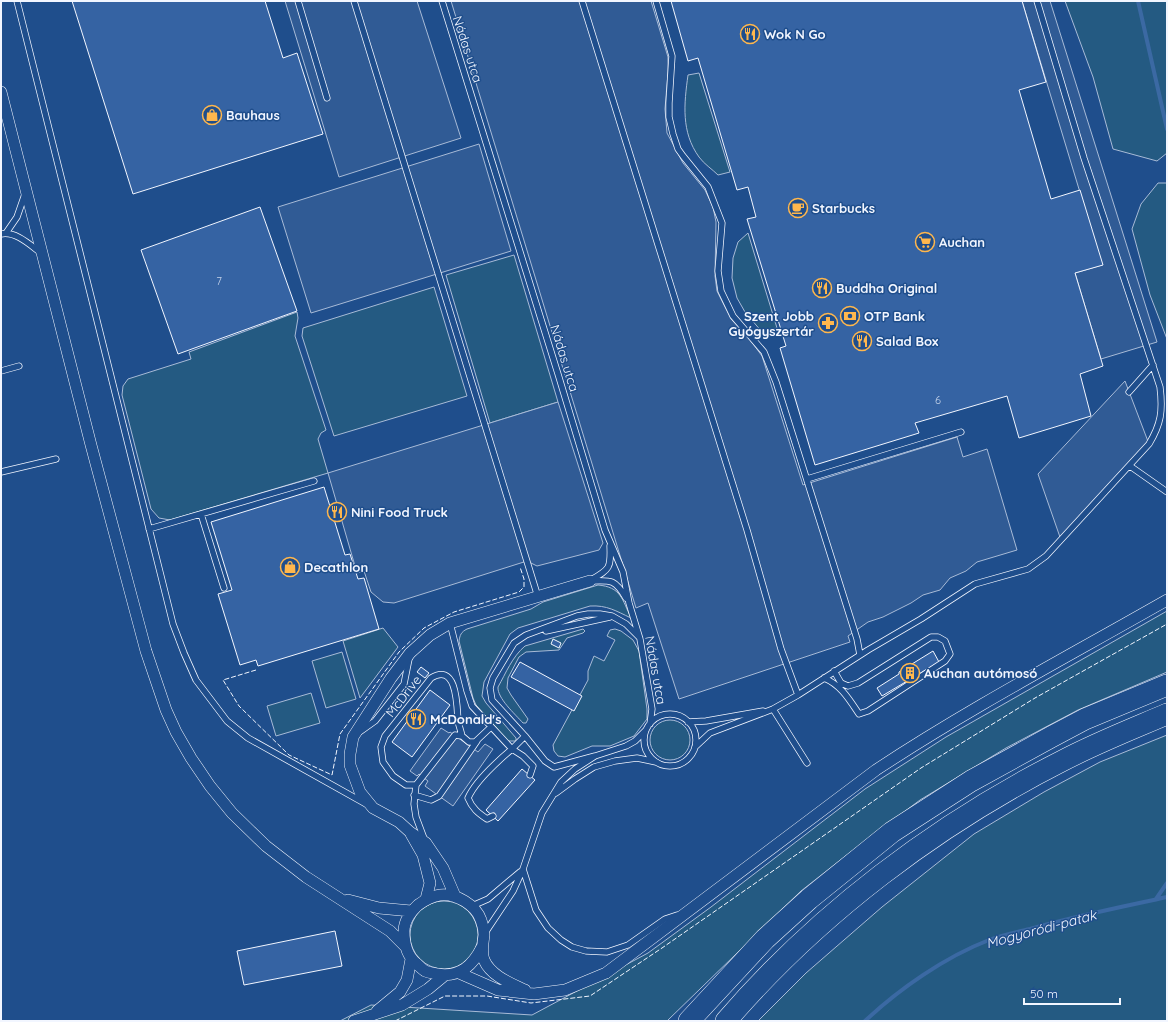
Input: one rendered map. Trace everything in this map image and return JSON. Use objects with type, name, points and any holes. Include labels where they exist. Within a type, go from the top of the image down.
[{"type":"highway","points":[[689,1021],[765,939],[809,899],[892,832],[971,781],[1045,740],[1085,719],[1167,685]]},
{"type":"highway","points":[[726,1021],[793,951],[827,920],[913,851],[991,800],[1027,779],[1100,743],[1167,714]]},
{"type":"street","points":[[1,92],[91,445],[146,651],[166,710],[176,732],[199,769],[232,813],[266,846],[306,877],[390,931],[405,946],[411,959],[426,972],[445,975],[459,972],[473,962],[482,947]]},
{"type":"street","points":[[455,896],[443,868],[426,843],[399,822],[373,808],[360,792],[350,765],[353,737],[391,678],[410,653],[430,635],[450,623],[590,581]]},
{"type":"street","points":[[459,972],[498,990],[534,994],[565,990],[606,972],[845,792],[911,746],[1167,600]]},
{"type":"street","points":[[410,832],[423,855],[430,883],[426,899]]},
{"type":"street","points":[[405,946],[404,928],[411,911],[426,899],[440,895],[455,896],[472,906],[481,919],[484,934],[482,947],[483,959],[489,968],[501,979],[534,994]]},
{"type":"street","points":[[340,898],[379,908],[411,911]]},
{"type":"street","points":[[368,1017],[400,992],[407,980],[411,959]]},
{"type":"street","points":[[354,1021],[402,1005],[428,989],[445,975]]},
{"type":"lane","points":[[17,1],[173,624],[184,653],[196,680],[227,721],[248,738],[373,808]]},
{"type":"lane","points":[[298,1],[327,98]]},
{"type":"lane","points":[[354,1],[538,597]]},
{"type":"lane","name":"Nádas utca","points":[[442,1],[610,542],[622,572],[629,603],[640,639],[652,709],[650,724]]},
{"type":"lane","points":[[582,1],[747,530],[781,649],[798,695]]},
{"type":"lane","points":[[656,1],[672,56],[669,118],[673,134],[678,149],[708,187],[722,222],[718,271],[721,292],[733,316],[764,352],[776,382],[857,639],[860,655]]},
{"type":"lane","points":[[695,747],[710,733],[773,709],[798,695],[860,655],[922,619],[975,584],[1028,569],[1046,556],[1130,466],[1149,444],[1161,419],[1162,405],[1160,387],[1084,158],[1037,1]]},
{"type":"lane","points":[[26,191],[17,217],[4,233],[25,240],[42,255]]},
{"type":"lane","points":[[1129,392],[1153,365]]},
{"type":"lane","points":[[1,371],[19,366]]},
{"type":"lane","points":[[807,479],[961,432]]},
{"type":"lane","points":[[1,472],[56,459]]},
{"type":"lane","points":[[1130,466],[1167,492]]},
{"type":"lane","points":[[149,529],[314,481]]},
{"type":"lane","points":[[200,514],[224,588]]},
{"type":"lane","points":[[590,581],[608,569],[611,562],[610,542]]},
{"type":"lane","points":[[590,581],[605,580],[612,582],[619,586],[629,603]]},
{"type":"lane","points":[[552,796],[594,767],[615,761],[637,758],[667,766],[678,765],[692,754],[696,740],[695,733],[688,722],[677,715],[668,714],[660,717],[650,724],[636,741],[626,746],[554,767],[545,761],[525,736],[492,700],[490,688],[493,678],[514,643],[526,635],[577,616],[600,614],[612,616],[626,624],[640,639]]},
{"type":"lane","points":[[450,623],[472,706],[512,749],[523,756],[533,766],[530,775]]},
{"type":"lane","points":[[824,678],[832,682],[845,694],[859,714],[868,711],[945,661],[950,654],[945,641],[938,636],[931,637],[858,683],[848,686],[841,683],[834,672]]},
{"type":"lane","name":"McDrive","points":[[416,785],[406,785],[393,776],[383,762],[381,747],[385,736],[431,678],[437,674],[446,674],[450,678],[457,703],[458,723],[462,736]]},
{"type":"lane","points":[[688,722],[706,721],[773,709]]},
{"type":"lane","points":[[773,709],[807,763]]},
{"type":"lane","points":[[426,843],[416,817],[414,795],[416,785],[455,735],[462,736],[469,742],[475,742],[491,727]]},
{"type":"lane","points":[[646,730],[645,746],[648,753],[656,762]]},
{"type":"lane","points":[[493,816],[487,819],[480,814],[472,806],[468,798],[471,791],[525,736]]},
{"type":"lane","points":[[414,795],[431,800],[439,796],[480,737]]},
{"type":"lane","points":[[484,934],[513,891],[523,870],[542,813],[552,796],[561,782],[575,769],[595,756]]},
{"type":"lane","points":[[523,870],[536,910],[548,928],[561,940],[572,947],[586,951],[606,952],[628,945],[665,919],[684,913]]},
{"type":"lane","points":[[472,906],[488,899],[523,870]]},
{"type":"shaded area","points":[[285,1],[417,1],[461,138],[339,177]]},
{"type":"shaded area","points":[[451,1],[651,1],[668,57],[665,109],[667,133],[683,163],[705,190],[713,207],[716,222],[715,276],[717,291],[731,319],[748,337],[762,356],[803,485],[957,437],[963,457],[987,449],[1017,550],[977,562],[966,571],[950,578],[940,590],[923,595],[911,603],[883,617],[868,622],[848,636],[850,642],[679,699],[648,603],[636,608]]},
{"type":"shaded area","points":[[1022,1],[1050,1],[1157,342],[1101,359],[1075,273],[1102,265]]},
{"type":"shaded area","points":[[1065,1],[1167,1],[1167,153],[1157,161],[1113,149],[1093,77]]},
{"type":"shaded area","points":[[699,73],[730,172],[718,175],[699,157],[693,147],[689,138],[685,118],[688,75]]},
{"type":"shaded area","points":[[479,144],[511,251],[311,313],[278,207]]},
{"type":"shaded area","points":[[1158,183],[1167,183],[1167,339],[1150,295],[1132,229],[1141,204]]},
{"type":"shaded area","points":[[748,233],[777,328],[762,332],[745,312],[737,298],[732,278],[733,258],[738,242]]},
{"type":"shaded area","points":[[514,255],[558,402],[490,423],[446,275]]},
{"type":"shaded area","points":[[434,287],[467,396],[334,436],[302,336],[303,328]]},
{"type":"shaded area","points":[[297,312],[298,318],[295,336],[326,430],[321,433],[318,439],[328,473],[170,520],[159,518],[151,509],[122,395],[123,386],[128,379],[191,359],[189,352]]},
{"type":"shaded area","points":[[1125,381],[1149,444],[1061,540],[1038,474]]},
{"type":"shaded area","points":[[558,402],[603,543],[599,550],[537,566],[527,561],[394,603],[383,602],[371,592],[364,571],[357,573],[328,473]]},
{"type":"shaded area","points":[[598,585],[612,588],[620,595],[631,618],[606,608],[590,606],[518,628],[510,634],[484,682],[482,696],[486,703],[516,738],[516,741],[508,741],[476,705],[459,641],[461,634],[467,629],[531,609],[543,602]]},
{"type":"shaded area","points":[[1167,611],[1167,672],[1078,710],[1006,748],[920,800],[801,891],[667,1021],[340,1021],[371,1005],[532,1015],[648,953],[711,907],[865,789],[946,737]]},
{"type":"shaded area","points":[[383,628],[398,647],[360,698],[343,641]]},
{"type":"shaded area","points":[[583,629],[585,631],[583,633],[567,638],[559,650],[526,652],[519,657],[508,678],[507,688],[528,719],[526,723],[523,723],[507,706],[498,691],[498,687],[513,660],[525,646]]},
{"type":"shaded area","points":[[615,629],[621,631],[633,640],[639,651],[647,719],[634,736],[610,746],[592,746],[565,757],[558,756],[554,751],[553,745],[588,680],[588,671],[594,656],[604,661],[615,640],[607,636],[610,630]]},
{"type":"shaded area","points":[[342,652],[356,699],[326,708],[312,661]]},
{"type":"shaded area","points":[[311,693],[320,723],[276,736],[267,706]]},
{"type":"shaded area","points":[[670,720],[678,722],[684,726],[688,732],[690,740],[688,748],[684,754],[678,758],[670,760],[662,758],[656,754],[652,748],[650,740],[652,732],[656,726],[662,722]]},
{"type":"shaded area","points":[[441,728],[449,733],[450,732],[478,752],[485,744],[493,749],[453,806],[425,786],[428,781],[419,774],[417,776],[410,771]]},
{"type":"shaded area","points":[[1167,735],[1167,1021],[758,1021],[806,973],[882,907],[974,834],[1044,792],[1100,762]]},
{"type":"shaded area","points":[[444,901],[457,904],[468,911],[475,922],[478,935],[475,948],[468,959],[457,966],[444,969],[431,966],[420,959],[413,948],[410,935],[413,922],[420,911],[431,904]]},
{"type":"building","name":"Bauhaus","points":[[72,1],[265,1],[283,58],[297,53],[323,134],[133,194]]},
{"type":"building","name":"Auchan","points":[[671,1],[1022,1],[1046,82],[1019,90],[1051,199],[1080,190],[1103,265],[1075,273],[1103,366],[1080,374],[1091,416],[1019,438],[1007,396],[915,423],[919,433],[815,465],[780,348],[786,346],[747,219],[756,217],[748,187],[737,190],[698,58],[688,61]]},
{"type":"building","points":[[260,207],[297,311],[178,354],[141,250]]},
{"type":"building","name":"Decathlon","points":[[324,487],[345,555],[350,554],[358,579],[364,578],[379,629],[258,666],[256,660],[240,665],[218,594],[232,590],[211,522]]},
{"type":"building","points":[[553,639],[561,643],[559,648],[551,644]]},
{"type":"building","name":"Auchan autómosó","points":[[933,651],[939,662],[882,696],[877,688],[899,674],[899,672]]},
{"type":"building","points":[[520,662],[582,696],[574,711],[511,677]]},
{"type":"building","points":[[421,667],[429,673],[425,678],[417,672]]},
{"type":"building","points":[[430,690],[450,705],[412,757],[392,742]]},
{"type":"building","points":[[522,769],[535,780],[498,821],[486,810]]},
{"type":"building","points":[[335,931],[342,966],[244,985],[237,951]]},
{"type":"waterway","points":[[1138,1],[1167,129]]},
{"type":"waterway","points":[[1156,899],[1167,883]]},
{"type":"waterway","name":"Mogyoródi-patak","points":[[865,1021],[893,997],[923,975],[956,955],[989,940],[1064,920],[1167,897]]},
{"type":"fence","points":[[256,670],[223,680],[239,706],[289,755],[332,775],[340,734],[399,652],[424,628],[454,612],[519,592],[524,587],[524,579],[520,567]]},
{"type":"fence","points":[[395,1021],[445,996],[487,996],[531,1003],[590,996],[662,948],[921,768],[1035,698],[1167,624]]},
{"type":"place","name":"Wok N Go","points":[[750,34]]},
{"type":"place","name":"Bauhaus","points":[[212,115]]},
{"type":"place","name":"Starbucks","points":[[798,208]]},
{"type":"place","name":"Auchan","points":[[925,242]]},
{"type":"place","name":"Buddha Original","points":[[822,288]]},
{"type":"place","name":"OTP Bank","points":[[850,316]]},
{"type":"place","name":"Szent Jobb Gyógyszertár","points":[[828,323]]},
{"type":"place","name":"Salad Box","points":[[862,341]]},
{"type":"place","name":"Nini Food Truck","points":[[337,512]]},
{"type":"place","name":"Decathlon","points":[[290,567]]},
{"type":"place","name":"Auchan autómosó","points":[[910,673]]},
{"type":"place","name":"McDonald's","points":[[416,719]]}]
